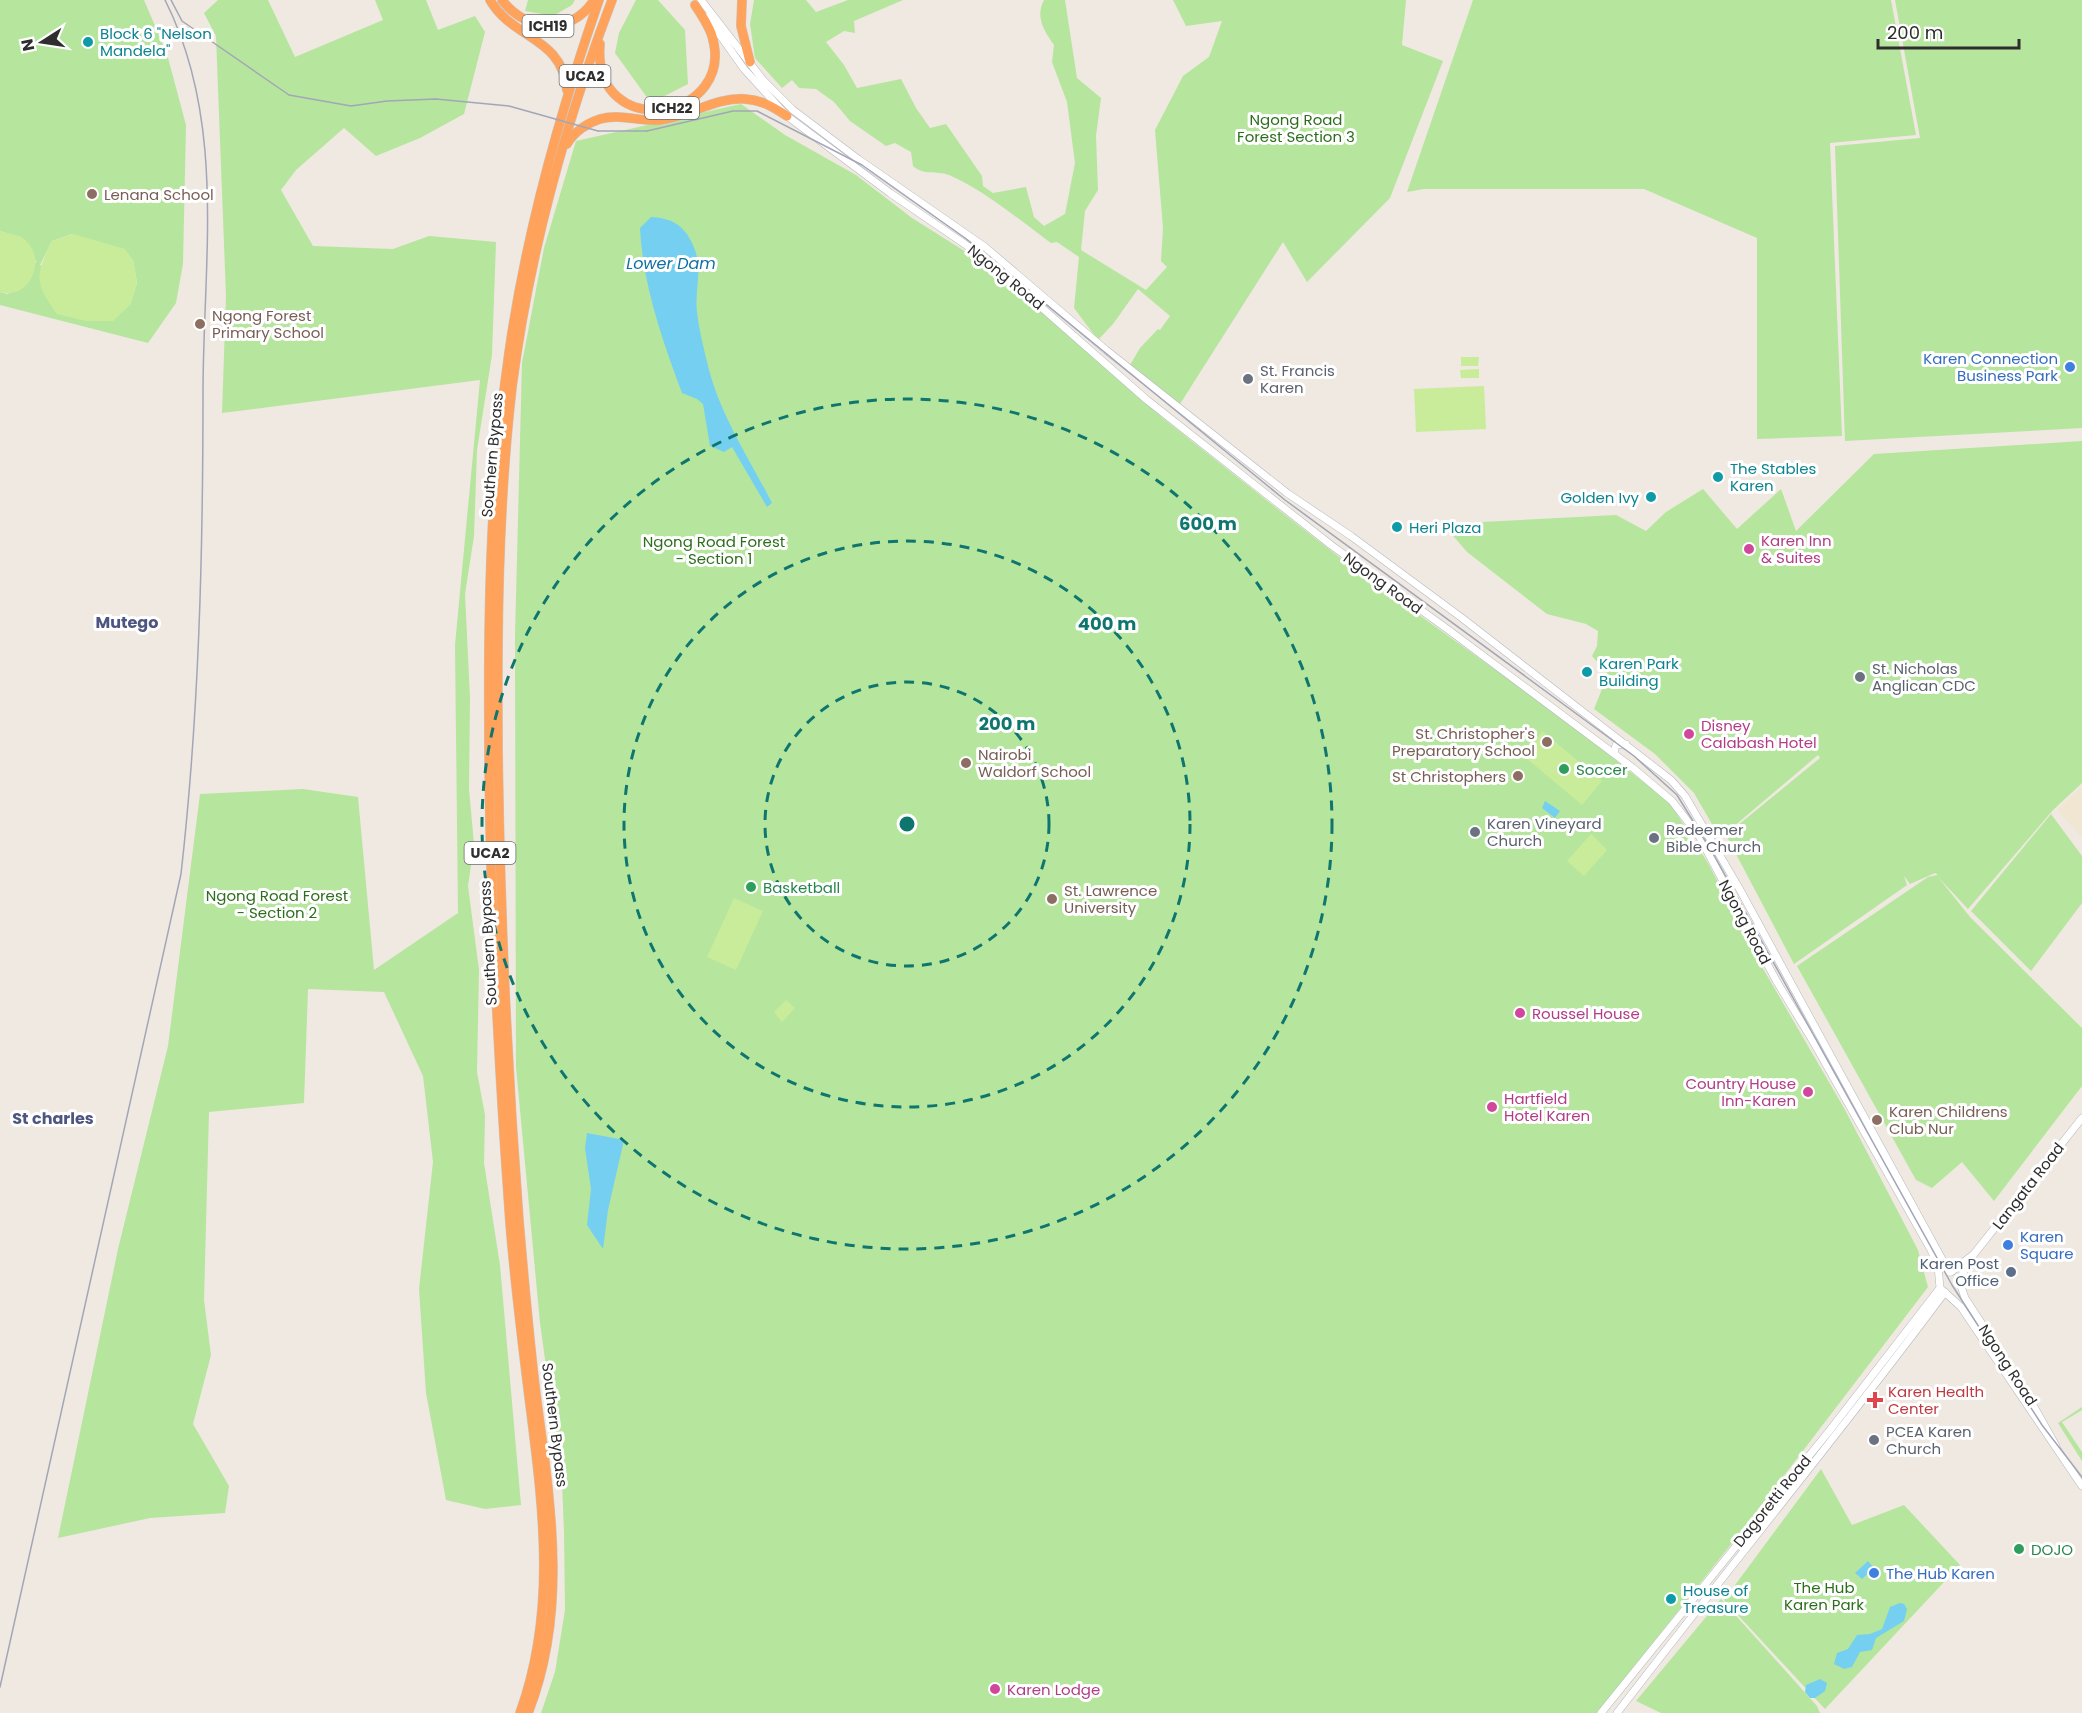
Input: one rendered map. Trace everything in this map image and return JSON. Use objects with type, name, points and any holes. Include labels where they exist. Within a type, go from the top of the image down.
[{"type":"highway","points":[[490,0],[495,9],[514,27],[541,42],[556,55],[564,72],[568,96]]},
{"type":"highway","name":"ICH19","points":[[502,0],[515,14],[543,26],[569,22],[583,14],[594,0]]},
{"type":"highway","name":"Southern Bypass","points":[[520,1713],[541,1634],[546,1566],[538,1470],[510,1225],[493,933],[488,656],[492,544],[500,424],[514,317],[535,213],[568,96],[599,0]]},
{"type":"highway","name":"Southern Bypass","points":[[528,1713],[536,1695],[546,1646],[553,1595],[554,1546],[529,1340],[500,922],[497,658],[503,493],[513,386],[532,270],[562,154],[612,0]]},
{"type":"highway","points":[[742,0],[741,26],[750,62]]},
{"type":"highway","name":"ICH22","points":[[601,32],[601,68],[614,93],[626,103],[645,110],[668,110],[699,93],[712,70],[714,57],[711,34],[695,2]]},
{"type":"highway","points":[[562,154],[576,133],[591,123],[610,117],[660,120],[743,98],[768,104],[787,116]]},
{"type":"main road","name":"Ngong Road","points":[[695,2],[793,110],[850,153],[985,246],[1106,350],[1287,493],[1351,536],[1597,721],[1671,780],[1685,796],[1739,888],[1820,1040],[1950,1272],[1959,1283],[2050,1442],[2056,1446],[2082,1486]]},
{"type":"main road","name":"Ngong Road","points":[[695,2],[744,69],[787,116],[896,196],[986,258],[1176,423],[1331,545],[1590,736],[1672,801],[1698,836],[1776,982],[1814,1043],[1931,1250],[1941,1277]]},
{"type":"main road","points":[[1176,423],[1176,415],[1182,411]]},
{"type":"main road","points":[[1590,736],[1599,732],[1597,721]]},
{"type":"main road","points":[[1619,758],[1614,753],[1616,745],[1622,742],[1627,744]]},
{"type":"main road","name":"Langata Road","points":[[1974,1254],[2028,1189],[2082,1118]]},
{"type":"main road","points":[[1974,1254],[1955,1291],[1945,1291],[1941,1277],[1974,1254]]},
{"type":"main road","name":"Ngong Road","points":[[1945,1291],[1961,1306],[2021,1391]]},
{"type":"main road","name":"Dagoretti Road","points":[[1601,1713],[1945,1291]]},
{"type":"main road","name":"Dagoretti Road","points":[[1617,1713],[1713,1588],[1816,1462],[1945,1291]]},
{"type":"shaded area","points":[[2082,787],[2082,837],[2057,810]]},
{"type":"green space","name":"Lenana School","points":[[0,0],[144,0],[167,54],[186,125],[183,264],[176,303],[148,343],[0,305],[0,292],[8,294],[36,262],[23,241],[0,231]],"holes":[[[72,234],[133,260],[137,283],[130,305],[40,265],[52,241]]]},
{"type":"green space","name":"Ngong Road Forest - Section 2","points":[[218,0],[268,0],[295,57],[383,20],[375,0],[426,0],[438,30],[475,16],[485,32],[464,114],[420,138],[376,156],[344,128],[296,170],[281,190],[313,246],[393,249],[429,236],[496,242],[492,355],[477,450],[474,536],[465,594],[470,698],[469,789],[474,844],[468,886],[479,970],[477,1072],[485,1115],[484,1163],[500,1265],[521,1505],[485,1509],[446,1500],[426,1393],[419,1289],[433,1162],[423,1076],[384,992],[308,989],[304,1103],[209,1112],[204,1300],[211,1355],[193,1424],[229,1486],[225,1513],[150,1518],[58,1538],[118,1249],[168,1046],[200,794],[303,789],[358,797],[374,970],[458,913],[455,645],[480,380],[222,413],[226,296],[216,36],[204,13]]},
{"type":"green space","points":[[528,0],[575,0],[572,5],[553,16],[525,11]]},
{"type":"green space","points":[[636,0],[658,0],[685,30],[688,84],[651,103],[615,53],[619,33]]},
{"type":"green space","name":"Ngong Road Forest Section 3","points":[[754,0],[806,0],[816,12],[848,0],[903,0],[854,21],[855,33],[844,31],[826,42],[844,65],[857,88],[901,79],[916,108],[930,128],[946,124],[982,176],[983,186],[993,193],[1026,187],[1034,217],[1044,226],[1065,214],[1075,163],[1067,102],[1052,62],[1054,45],[1044,29],[1040,12],[1044,0],[1065,0],[1077,78],[1101,98],[1096,136],[1098,190],[1085,211],[1081,250],[1146,290],[1167,267],[1161,261],[1163,228],[1155,130],[1183,76],[1209,57],[1222,21],[1186,26],[1173,0],[1406,0],[1402,45],[1443,61],[1390,198],[1307,282],[1283,242],[1180,404],[1130,365],[1140,348],[1158,329],[1160,330],[1170,316],[1138,289],[1113,324],[1098,340],[1074,308],[1079,257],[1057,242],[1051,243],[974,188],[949,175],[917,169],[913,166],[911,152],[895,143],[886,146],[850,121],[834,102],[816,89],[799,88],[792,80],[782,88],[755,58],[750,24]]},
{"type":"green space","points":[[1473,0],[1891,0],[1916,135],[1830,143],[1842,436],[1757,439],[1757,238],[1644,189],[1424,189],[1407,192]]},
{"type":"green space","points":[[1895,0],[2082,0],[2082,428],[1845,441],[1835,146],[1920,138]]},
{"type":"green space","name":"Ngong Road Forest - Section 1","points":[[741,104],[785,135],[856,175],[912,218],[966,252],[1037,306],[1164,419],[1284,514],[1343,560],[1565,720],[1670,803],[1708,863],[1758,960],[1844,1108],[1918,1250],[1928,1287],[1744,1528],[1597,1713],[541,1713],[555,1672],[565,1610],[564,1532],[562,1482],[540,1323],[516,1067],[515,636],[522,363],[544,248],[576,141]]},
{"type":"green space","points":[[0,231],[19,236],[28,243],[33,252],[34,273],[22,289],[12,293],[0,292]]},
{"type":"green space","points":[[73,234],[125,249],[133,260],[137,283],[130,305],[113,321],[86,321],[57,314],[44,294],[40,271],[52,241]]},
{"type":"green space","points":[[1461,357],[1479,357],[1478,366],[1461,366]]},
{"type":"green space","points":[[1479,369],[1479,378],[1461,378],[1460,370]]},
{"type":"green space","points":[[1484,386],[1486,429],[1416,432],[1414,389]]},
{"type":"green space","points":[[2082,441],[2082,783],[2053,810],[1968,909],[1938,877],[1970,917],[2082,1028],[2082,1086],[1994,1201],[1962,1162],[1932,1188],[1916,1180],[1797,966],[1928,877],[1938,875],[1935,873],[1910,884],[1904,876],[1907,885],[1794,964],[1726,835],[1820,758],[1818,755],[1720,838],[1694,793],[1655,754],[1594,709],[1608,674],[1592,656],[1597,646],[1598,631],[1586,624],[1547,614],[1467,552],[1443,524],[1616,515],[1646,531],[1666,512],[1703,489],[1737,529],[1781,489],[1796,531],[1874,454]]},
{"type":"green space","name":"Soccer","points":[[1542,731],[1602,781],[1582,805],[1526,758]]},
{"type":"green space","points":[[2051,814],[2082,856],[2082,903],[2031,971],[1971,911]]},
{"type":"green space","points":[[1591,834],[1607,850],[1584,876],[1567,861]]},
{"type":"green space","points":[[734,898],[763,911],[736,970],[707,957]]},
{"type":"green space","points":[[786,1000],[795,1008],[782,1022],[774,1012]]},
{"type":"green space","points":[[2082,1407],[2082,1410],[2062,1422],[2082,1452],[2082,1461],[2058,1423]]},
{"type":"green space","name":"The Hub Karen Park","points":[[1821,1469],[1852,1525],[1904,1505],[1960,1565],[1825,1709],[1724,1600]]},
{"type":"green space","points":[[1721,1599],[1817,1706],[1820,1713],[1661,1713],[1636,1701]]},
{"type":"water","name":"Lower Dam","points":[[651,217],[669,220],[679,226],[695,250],[698,268],[697,312],[713,384],[727,419],[772,503],[767,507],[732,447],[724,452],[710,446],[703,404],[682,393],[661,332],[645,271],[640,228]]},
{"type":"water","points":[[1545,801],[1560,811],[1555,818],[1542,808]]},
{"type":"water","points":[[587,1133],[624,1140],[608,1210],[603,1249],[587,1225],[591,1189],[585,1148]]},
{"type":"water","points":[[1868,1561],[1874,1568],[1862,1579],[1855,1573]]},
{"type":"water","points":[[1900,1603],[1904,1604],[1907,1609],[1904,1621],[1876,1638],[1872,1650],[1860,1652],[1852,1667],[1844,1669],[1834,1664],[1837,1653],[1848,1649],[1857,1635],[1870,1634],[1882,1629],[1890,1607]]},
{"type":"water","points":[[1820,1679],[1827,1683],[1825,1691],[1815,1698],[1810,1698],[1805,1692],[1806,1685]]},
{"type":"tram line","points":[[171,0],[182,21],[289,95],[351,106],[387,101],[436,99],[509,106],[598,131]]},
{"type":"tram line","points":[[647,131],[733,111],[757,111],[862,165],[965,238],[1285,500],[1634,756],[1677,795],[1715,857],[1952,1285],[2042,1425],[2082,1477]]},
{"type":"railway","points":[[0,1687],[181,874],[187,814],[196,694],[201,574],[207,193],[204,144],[197,95],[184,47],[165,0]]},
{"type":"railway","points":[[598,131],[647,131]]},
{"type":"place","name":"Block 6 \"Nelson Mandela\"","points":[[88,42]]},
{"type":"place","name":"Lenana School","points":[[92,194]]},
{"type":"place","name":"Ngong Forest Primary School","points":[[200,324]]},
{"type":"place","name":"Karen Connection Business Park","points":[[2070,367]]},
{"type":"place","name":"St. Francis Karen","points":[[1248,379]]},
{"type":"place","name":"The Stables Karen","points":[[1718,477]]},
{"type":"place","name":"Golden Ivy","points":[[1651,497]]},
{"type":"place","name":"Heri Plaza","points":[[1397,527]]},
{"type":"place","name":"Karen Inn & Suites","points":[[1749,549]]},
{"type":"place","name":"Karen Park Building","points":[[1587,672]]},
{"type":"place","name":"St. Nicholas Anglican CDC","points":[[1860,677]]},
{"type":"place","name":"Disney Calabash Hotel","points":[[1689,734]]},
{"type":"place","name":"St. Christopher's Preparatory School","points":[[1547,742]]},
{"type":"place","name":"Nairobi Waldorf School","points":[[966,763]]},
{"type":"place","name":"Soccer","points":[[1564,769]]},
{"type":"place","name":"St Christophers","points":[[1518,776]]},
{"type":"place","name":"Karen Vineyard Church","points":[[1475,832]]},
{"type":"place","name":"Redeemer Bible Church","points":[[1654,838]]},
{"type":"place","name":"Basketball","points":[[751,887]]},
{"type":"place","name":"St. Lawrence University","points":[[1052,899]]},
{"type":"place","name":"Roussel House","points":[[1520,1013]]},
{"type":"place","name":"Country House Inn-Karen","points":[[1808,1092]]},
{"type":"place","name":"Hartfield Hotel Karen","points":[[1492,1107]]},
{"type":"place","name":"Karen Childrens Club Nur","points":[[1877,1120]]},
{"type":"place","name":"Karen Square","points":[[2008,1245]]},
{"type":"place","name":"Karen Post Office","points":[[2011,1272]]},
{"type":"place","name":"Karen Health Center","points":[[1875,1400]]},
{"type":"place","name":"PCEA Karen Church","points":[[1874,1440]]},
{"type":"place","name":"DOJO","points":[[2019,1549]]},
{"type":"place","name":"The Hub Karen","points":[[1874,1573]]},
{"type":"place","name":"House of Treasure","points":[[1671,1599]]},
{"type":"place","name":"Karen Lodge","points":[[995,1689]]},
{"type":"district","name":"Mutego","points":[[127,622]]},
{"type":"district","name":"St charles","points":[[53,1118]]}]
